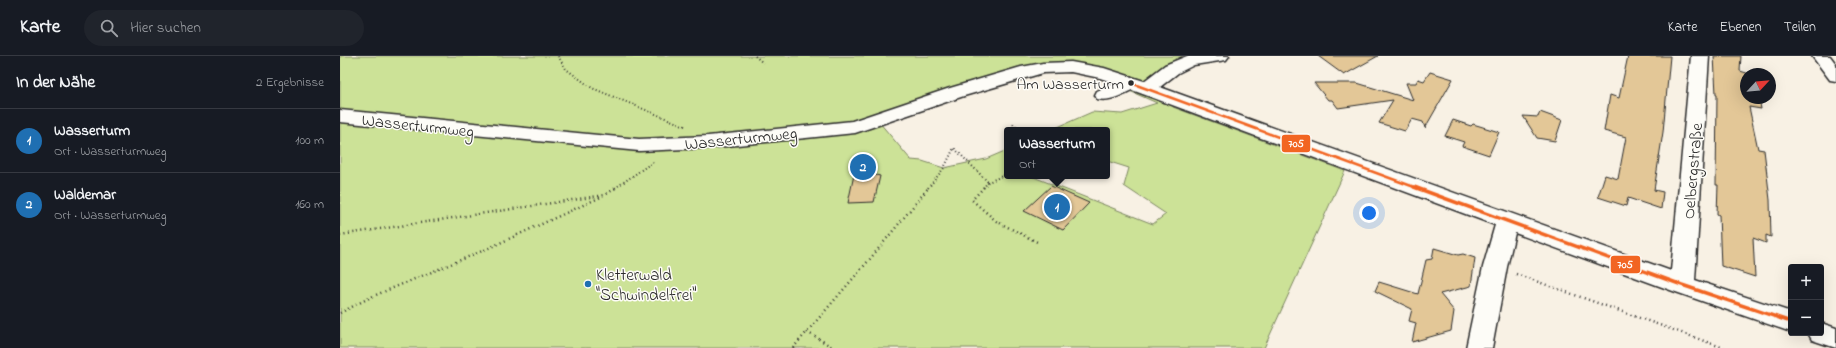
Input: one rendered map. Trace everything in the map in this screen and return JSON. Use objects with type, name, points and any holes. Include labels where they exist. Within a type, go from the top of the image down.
[{"type":"street","points":[[1104,95],[1139,86],[1186,61],[1196,58],[1220,56]]},
{"type":"street","name":"Oelbergstraße","points":[[1682,286],[1700,56]]},
{"type":"street","points":[[1821,56],[1836,76]]},
{"type":"street","name":"Wasserturmweg","points":[[340,116],[631,145],[683,137],[855,126],[1015,74],[1043,68],[1063,67],[1087,69],[1139,86],[1682,286],[1788,321]]},
{"type":"street","points":[[1479,348],[1495,267],[1507,221]]},
{"type":"street","points":[[1824,334],[1836,338]]},
{"type":"path","points":[[340,313],[370,297],[480,252],[605,195],[683,137],[685,125],[632,106],[592,88],[566,69],[558,56]]},
{"type":"path","points":[[755,56],[763,63]]},
{"type":"path","points":[[1013,124],[1016,127]]},
{"type":"path","points":[[793,348],[870,259],[944,168],[954,148],[972,168],[988,182]]},
{"type":"path","points":[[1004,175],[988,182],[972,200],[996,221],[1037,242]]},
{"type":"path","points":[[340,235],[605,195]]},
{"type":"path","points":[[1495,267],[1724,348]]},
{"type":"path","points":[[807,332],[834,348]]},
{"type":"green space","points":[[340,56],[1182,56],[1148,78],[1172,95],[1173,107],[1345,171],[1264,348],[340,348]],"holes":[[[1066,69],[1091,74],[1157,103],[1122,114],[1092,112],[1058,127],[1110,127],[1110,162],[1129,168],[1124,186],[1166,214],[1153,224],[1039,179],[1004,179],[1004,151],[986,159],[944,168],[922,161],[911,160],[879,122],[1045,71]]]},
{"type":"building","points":[[1318,56],[1378,56],[1344,75]]},
{"type":"building","points":[[1628,56],[1670,56],[1663,132],[1654,190],[1663,192],[1661,209],[1628,198],[1626,206],[1598,197],[1605,175],[1618,179],[1626,137],[1604,131],[1610,95],[1619,98]]},
{"type":"building","points":[[1714,56],[1741,56],[1740,104],[1760,104],[1761,109],[1749,107],[1758,149],[1764,150],[1770,200],[1771,237],[1766,235],[1766,243],[1753,238],[1755,277],[1721,266],[1719,215],[1717,214],[1718,185],[1716,185],[1716,94]]},
{"type":"building","points":[[1430,72],[1453,79],[1425,128],[1423,122],[1412,119],[1405,131],[1379,123],[1393,100],[1338,108],[1332,100],[1328,100],[1314,83],[1357,83],[1413,100],[1406,83],[1416,83],[1418,79],[1424,81]]},
{"type":"building","points":[[1540,112],[1562,120],[1555,141],[1537,138],[1523,116],[1538,117]]},
{"type":"building","points":[[1453,120],[1471,126],[1473,124],[1499,132],[1489,155],[1462,146],[1464,142],[1445,136]]},
{"type":"building","points":[[855,170],[880,176],[874,202],[848,203]]},
{"type":"building","points":[[1051,186],[1089,203],[1063,230],[1024,211]]},
{"type":"building","points":[[1434,248],[1475,258],[1471,286],[1440,294],[1454,311],[1451,331],[1412,342],[1416,323],[1409,321],[1412,309],[1375,291],[1379,282],[1418,294],[1426,260],[1432,259]]},
{"type":"transit line","name":"705","points":[[1131,83],[1682,285],[1788,321]]},
{"type":"place","name":"Am Wasserturm","points":[[1131,83]]},
{"type":"place","name":"Waldemar","points":[[863,167]]},
{"type":"place","name":"Wasserturm","points":[[1057,207]]},
{"type":"place","name":"Kletterwald \"Schwindelfrei\"","points":[[588,284]]}]
